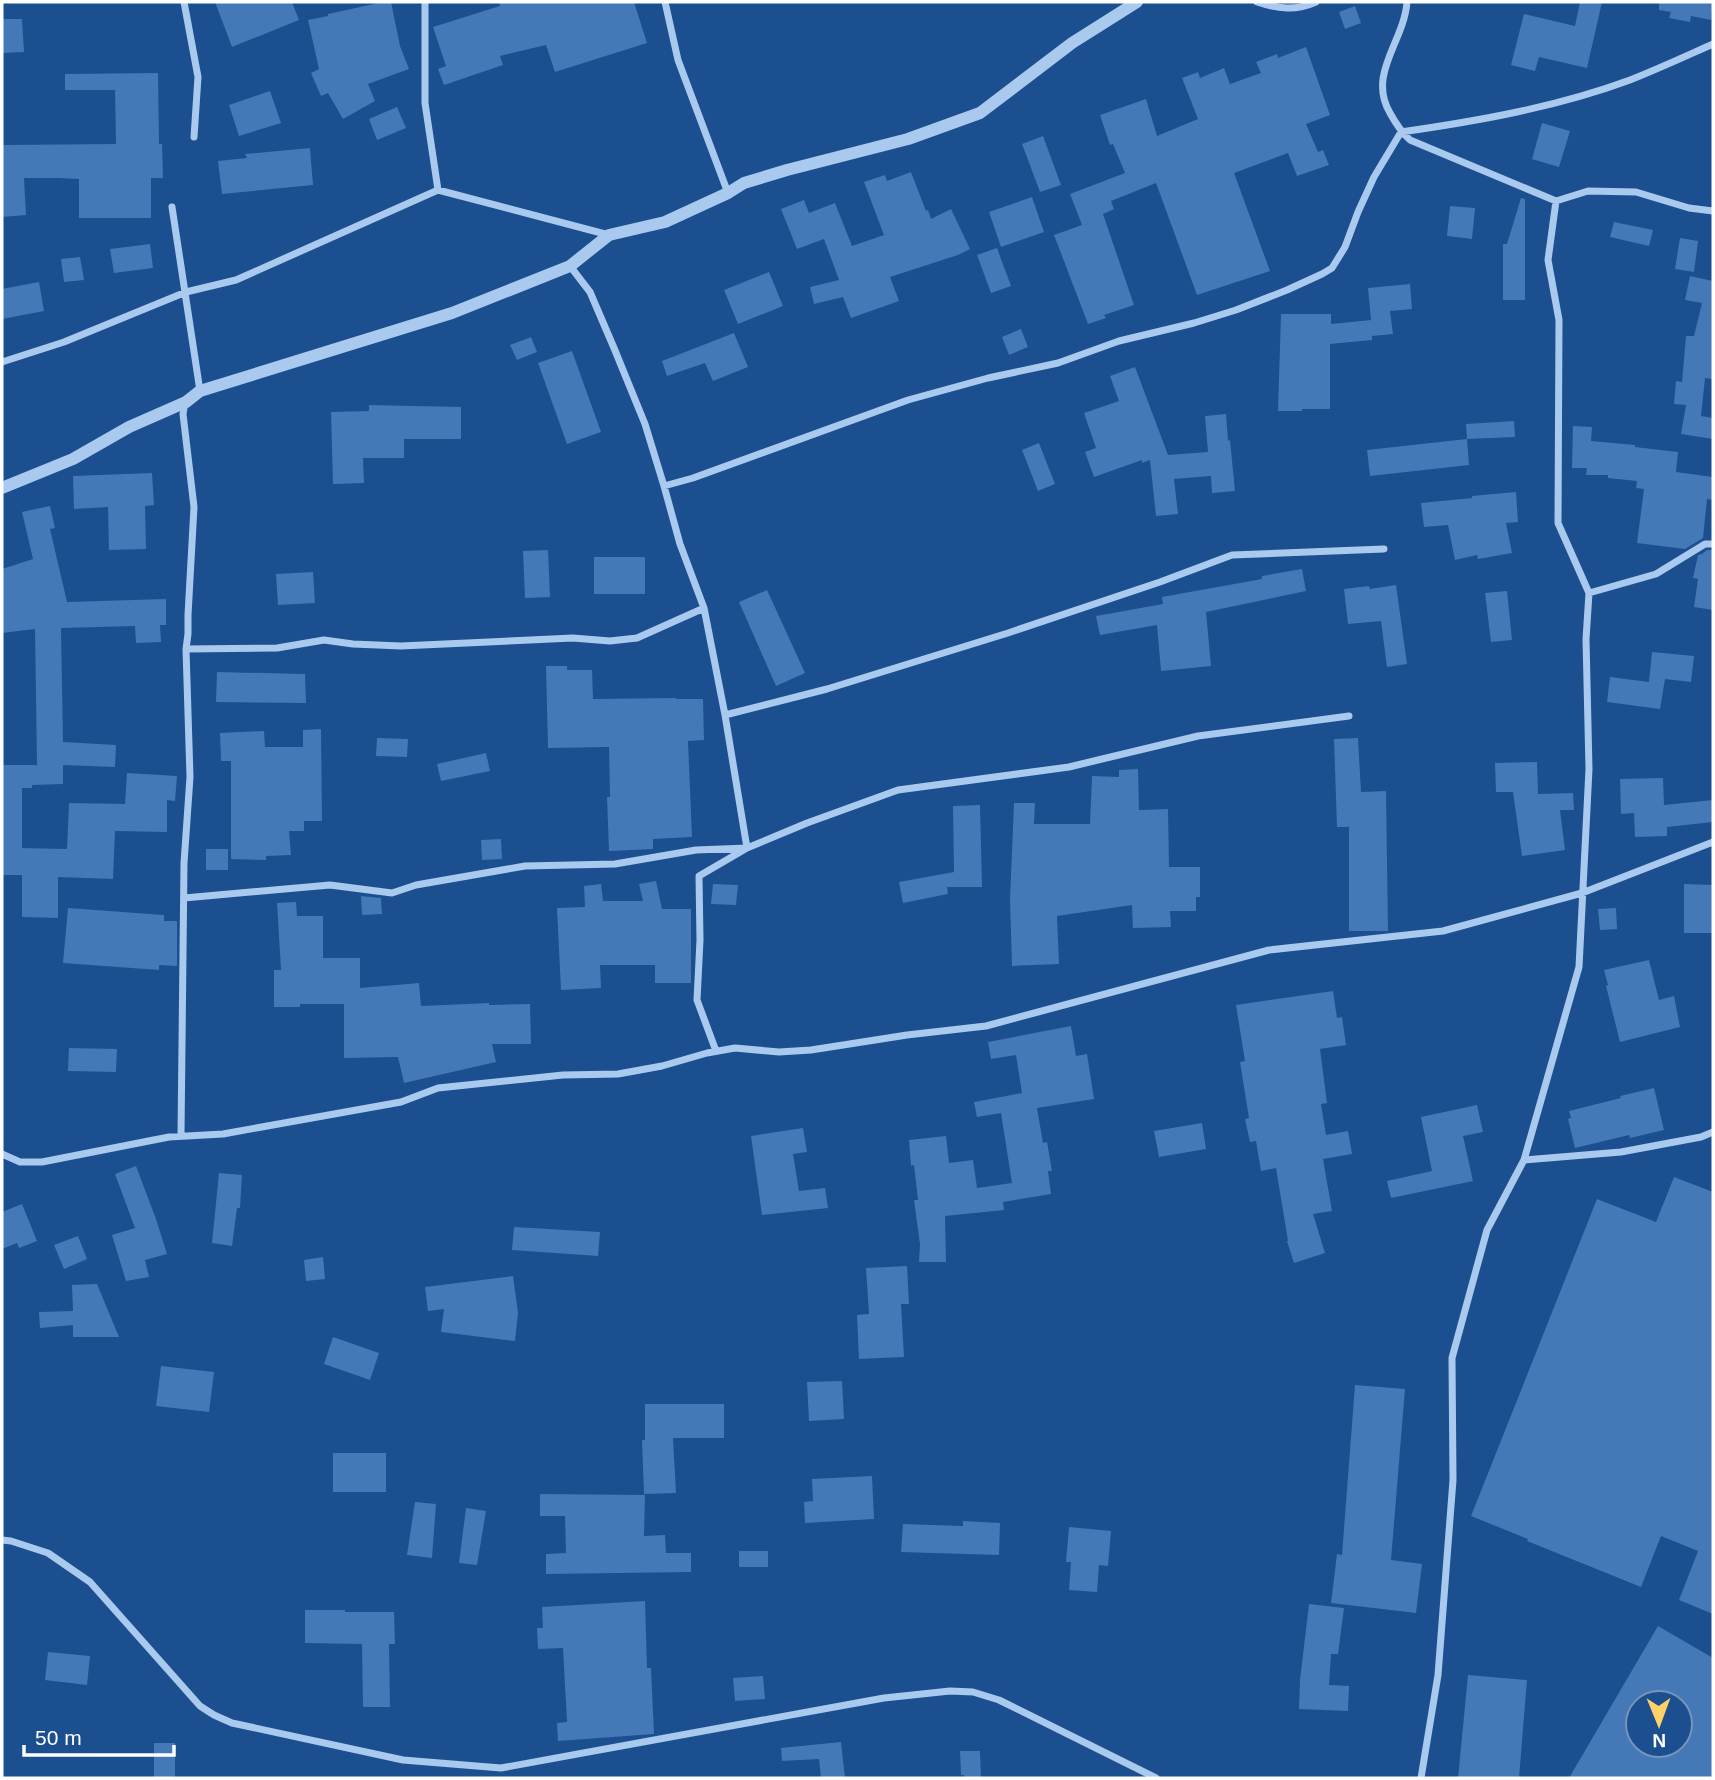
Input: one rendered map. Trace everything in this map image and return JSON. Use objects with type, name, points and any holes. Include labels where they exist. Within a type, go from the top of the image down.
[{"type":"street","points":[[184,2],[198,77],[194,137]]},
{"type":"street","points":[[425,2],[425,103],[438,190]]},
{"type":"street","points":[[665,2],[678,60],[728,193]]},
{"type":"street","points":[[2,488],[73,459],[129,427],[186,402],[200,391],[452,313],[570,266],[610,235],[665,222],[744,183],[908,139],[980,113],[1072,43],[1137,2]]},
{"type":"street","points":[[1257,2],[1275,8],[1305,7],[1316,2]]},
{"type":"street","points":[[1407,2],[1406,15],[1381,78],[1384,103],[1401,132],[1410,140],[1556,201],[1587,191],[1636,192],[1689,208],[1713,211]]},
{"type":"street","points":[[1401,132],[1468,122],[1591,92],[1630,80],[1713,44]]},
{"type":"street","points":[[664,486],[908,400],[988,378],[1058,363],[1119,341],[1194,323],[1236,310],[1298,285],[1332,268],[1345,247],[1374,177],[1401,132]]},
{"type":"street","points":[[2,362],[64,341],[186,292],[236,279],[438,190],[610,235]]},
{"type":"street","points":[[1421,1778],[1438,1675],[1452,1480],[1452,1358],[1488,1230],[1524,1160],[1579,967],[1589,769],[1586,639],[1589,593],[1558,523],[1559,320],[1548,260],[1556,201]]},
{"type":"street","points":[[172,207],[200,391]]},
{"type":"street","points":[[570,266],[590,292],[645,424],[680,544],[704,608],[747,848]]},
{"type":"street","points":[[181,1135],[184,863],[190,777],[186,649],[194,508],[183,414],[186,402]]},
{"type":"street","points":[[1589,593],[1656,574],[1705,544],[1713,544]]},
{"type":"street","points":[[725,715],[827,689],[1008,633],[1232,555],[1384,549]]},
{"type":"street","points":[[186,649],[277,648],[324,640],[401,646],[573,638],[610,641],[637,638],[704,608]]},
{"type":"street","points":[[716,1052],[697,1000],[699,876],[747,848],[898,790],[1069,766],[1198,736],[1349,716]]},
{"type":"street","points":[[2,1154],[20,1161],[42,1162],[181,1135],[233,1132],[401,1102],[438,1088],[618,1073],[662,1066],[734,1048],[779,1052],[811,1050],[907,1035],[986,1027],[1269,950],[1443,931],[1582,892],[1713,842]]},
{"type":"street","points":[[184,898],[330,885],[392,893],[416,885],[525,866],[615,864],[696,850],[747,848]]},
{"type":"street","points":[[1524,1160],[1621,1152],[1701,1137],[1713,1132]]},
{"type":"street","points":[[2,1540],[48,1553],[90,1582],[200,1706],[214,1715],[232,1723],[403,1760],[501,1768],[859,1702],[950,1690],[973,1692],[999,1700],[1156,1778]]},
{"type":"building","points":[[215,2],[292,2],[299,20],[232,47]]},
{"type":"building","points":[[391,2],[400,46],[409,69],[368,84],[375,101],[343,119],[328,93],[321,96],[311,73],[319,69],[308,20]]},
{"type":"building","points":[[499,2],[634,2],[647,43],[555,72],[546,45],[500,56],[503,65],[444,85],[438,69],[446,66],[433,27],[500,6]]},
{"type":"building","points":[[1580,2],[1602,2],[1587,68],[1539,57],[1535,71],[1511,65],[1524,14],[1575,26]]},
{"type":"building","points":[[1659,2],[1713,2],[1711,20],[1691,16],[1690,22],[1669,18],[1671,12],[1659,10]]},
{"type":"building","points":[[1355,6],[1361,23],[1345,29],[1339,12]]},
{"type":"building","points":[[2,19],[22,19],[24,52],[2,53]]},
{"type":"building","points":[[1306,47],[1330,115],[1306,124],[1318,152],[1323,150],[1329,165],[1297,176],[1288,153],[1234,173],[1270,271],[1197,295],[1156,183],[1111,201],[1114,209],[1103,214],[1134,305],[1104,315],[1106,318],[1088,324],[1054,235],[1082,225],[1070,194],[1125,173],[1113,144],[1110,145],[1100,115],[1146,99],[1157,136],[1198,119],[1182,78],[1198,72],[1200,78],[1224,68],[1230,84],[1261,73],[1256,62],[1277,54],[1278,58]]},
{"type":"building","points":[[158,73],[159,144],[162,144],[163,178],[151,178],[151,218],[79,218],[79,179],[58,178],[24,178],[26,215],[2,217],[2,145],[116,144],[115,90],[65,90],[65,74]]},
{"type":"building","points":[[270,91],[281,123],[239,136],[229,105]]},
{"type":"building","points":[[397,107],[406,128],[377,140],[369,119]]},
{"type":"building","points":[[1542,123],[1570,131],[1559,167],[1532,159]]},
{"type":"building","points":[[1043,136],[1061,185],[1040,192],[1022,144]]},
{"type":"building","points":[[310,148],[313,185],[222,194],[218,161],[247,158],[245,154]]},
{"type":"building","points":[[911,172],[931,219],[951,209],[970,249],[890,277],[899,301],[851,318],[843,297],[814,304],[810,287],[839,280],[824,239],[797,249],[781,209],[804,200],[809,213],[835,203],[852,246],[884,235],[864,182],[885,175],[887,181]]},
{"type":"building","points":[[1032,197],[1044,232],[1001,247],[989,212]]},
{"type":"building","points":[[1521,198],[1525,199],[1525,300],[1503,300],[1503,244],[1507,244]]},
{"type":"building","points":[[1450,206],[1475,208],[1472,239],[1447,236]]},
{"type":"building","points":[[1614,222],[1653,230],[1649,246],[1610,237]]},
{"type":"building","points":[[1680,238],[1698,241],[1694,272],[1675,269]]},
{"type":"building","points":[[150,244],[153,268],[114,273],[110,249]]},
{"type":"building","points":[[997,248],[1011,286],[991,293],[977,255]]},
{"type":"building","points":[[80,257],[84,280],[64,282],[61,259]]},
{"type":"building","points":[[769,272],[783,306],[738,324],[724,290]]},
{"type":"building","points":[[1690,276],[1713,281],[1713,369],[1712,379],[1705,378],[1701,416],[1713,418],[1713,439],[1681,434],[1686,405],[1674,404],[1676,381],[1682,382],[1686,336],[1694,336],[1702,303],[1685,300]]},
{"type":"building","points":[[39,282],[44,311],[2,319],[2,289]]},
{"type":"building","points":[[1410,284],[1412,309],[1390,311],[1393,334],[1372,336],[1372,340],[1330,344],[1330,409],[1278,411],[1281,314],[1331,314],[1331,324],[1371,320],[1368,288]]},
{"type":"building","points":[[1021,329],[1028,347],[1009,355],[1002,337]]},
{"type":"building","points":[[734,333],[748,367],[713,381],[705,363],[667,376],[662,361]]},
{"type":"building","points":[[531,337],[537,352],[517,360],[510,345]]},
{"type":"building","points":[[572,351],[601,432],[567,444],[538,363]]},
{"type":"building","points":[[1135,367],[1168,455],[1208,452],[1205,416],[1226,414],[1235,491],[1212,493],[1211,476],[1174,479],[1178,514],[1156,516],[1150,460],[1142,463],[1142,460],[1094,477],[1085,452],[1096,448],[1084,413],[1119,401],[1110,376]]},
{"type":"building","points":[[369,405],[461,407],[461,439],[404,439],[404,458],[363,458],[364,483],[333,484],[331,412],[369,411]]},
{"type":"building","points":[[1514,421],[1515,437],[1467,439],[1466,424]]},
{"type":"building","points":[[1573,426],[1592,427],[1591,441],[1678,452],[1676,472],[1713,477],[1713,500],[1707,499],[1703,538],[1685,549],[1637,543],[1644,489],[1636,488],[1637,481],[1608,478],[1608,475],[1586,475],[1587,468],[1572,468]]},
{"type":"building","points":[[1467,439],[1469,465],[1370,476],[1367,450]]},
{"type":"building","points":[[1039,443],[1055,484],[1038,491],[1022,450]]},
{"type":"building","points":[[152,473],[154,505],[145,506],[146,549],[109,550],[108,507],[74,509],[73,476]]},
{"type":"building","points":[[1516,492],[1518,522],[1506,523],[1512,553],[1478,559],[1477,555],[1455,560],[1448,525],[1424,527],[1421,503]]},
{"type":"building","points":[[50,506],[55,528],[50,529],[67,602],[166,599],[166,625],[160,625],[161,642],[136,643],[135,626],[61,628],[63,742],[116,745],[115,767],[63,765],[63,784],[22,788],[22,848],[67,849],[69,803],[125,804],[127,773],[177,776],[175,801],[167,800],[167,832],[115,831],[113,879],[58,877],[58,918],[22,917],[22,875],[2,875],[2,765],[37,765],[35,629],[2,633],[2,569],[33,559],[22,512]]},
{"type":"building","points":[[548,550],[550,597],[525,598],[523,551]]},
{"type":"building","points":[[1713,550],[1713,610],[1694,607],[1698,579],[1693,578],[1698,555]]},
{"type":"building","points":[[594,557],[645,557],[645,594],[594,594]]},
{"type":"building","points":[[1302,569],[1306,591],[1206,612],[1211,666],[1161,671],[1157,625],[1100,635],[1096,616],[1163,604],[1162,597]]},
{"type":"building","points":[[313,572],[315,603],[278,605],[276,574]]},
{"type":"building","points":[[1396,585],[1407,664],[1387,667],[1381,621],[1348,624],[1344,589]]},
{"type":"building","points":[[767,590],[805,673],[776,686],[739,602]]},
{"type":"building","points":[[1507,591],[1512,640],[1491,642],[1485,593]]},
{"type":"building","points":[[1652,652],[1694,656],[1691,682],[1665,679],[1660,709],[1607,702],[1610,677],[1649,682]]},
{"type":"building","points":[[546,666],[567,666],[567,670],[592,670],[593,699],[703,699],[704,740],[688,741],[692,837],[653,839],[653,849],[609,851],[609,747],[548,748]]},
{"type":"building","points":[[217,672],[305,674],[306,703],[216,702]]},
{"type":"building","points":[[321,729],[322,821],[304,821],[304,831],[289,831],[291,855],[266,856],[266,860],[231,859],[231,761],[221,761],[220,733],[264,731],[265,747],[303,747],[303,730]]},
{"type":"building","points":[[377,738],[408,739],[407,757],[376,756]]},
{"type":"building","points":[[1358,738],[1361,792],[1386,791],[1388,931],[1349,931],[1349,827],[1337,827],[1334,739]]},
{"type":"building","points":[[486,753],[490,771],[441,781],[437,764]]},
{"type":"building","points":[[1537,762],[1538,794],[1573,793],[1574,810],[1560,810],[1565,850],[1522,856],[1513,792],[1496,792],[1495,763]]},
{"type":"building","points":[[1138,769],[1139,810],[1168,809],[1169,867],[1200,867],[1200,897],[1196,897],[1196,911],[1170,911],[1171,927],[1133,928],[1132,905],[1057,916],[1059,964],[1012,966],[1010,899],[1014,803],[1035,803],[1034,824],[1090,824],[1092,776],[1119,777],[1119,770]]},
{"type":"building","points":[[1663,778],[1664,805],[1713,800],[1713,822],[1667,827],[1667,836],[1635,837],[1634,813],[1621,814],[1620,779]]},
{"type":"building","points":[[980,805],[982,887],[947,887],[948,894],[903,903],[899,882],[954,872],[953,806]]},
{"type":"building","points":[[501,839],[502,859],[482,860],[481,840]]},
{"type":"building","points":[[206,849],[228,849],[228,870],[206,870]]},
{"type":"building","points":[[656,881],[662,909],[691,909],[691,983],[655,983],[655,965],[600,965],[601,988],[561,990],[557,908],[585,907],[584,886],[601,884],[603,901],[643,901],[639,884]]},
{"type":"building","points":[[713,884],[738,885],[736,905],[711,904]]},
{"type":"building","points":[[1684,884],[1713,885],[1713,933],[1684,933]]},
{"type":"building","points":[[361,896],[381,898],[382,914],[362,915]]},
{"type":"building","points":[[296,902],[297,916],[323,916],[323,958],[360,958],[360,988],[419,983],[421,1006],[530,1004],[531,1044],[492,1044],[496,1062],[404,1083],[398,1057],[344,1058],[344,1004],[274,1007],[274,970],[281,970],[277,903]]},
{"type":"building","points":[[68,908],[164,915],[164,921],[177,921],[177,966],[159,965],[159,970],[63,963]]},
{"type":"building","points":[[1616,908],[1617,929],[1600,930],[1598,909]]},
{"type":"building","points":[[1649,960],[1659,1000],[1674,996],[1680,1027],[1620,1042],[1604,970]]},
{"type":"building","points":[[1333,991],[1337,1018],[1342,1017],[1346,1045],[1320,1049],[1327,1103],[1321,1104],[1326,1135],[1348,1131],[1352,1154],[1323,1159],[1332,1211],[1313,1214],[1325,1253],[1294,1263],[1287,1241],[1276,1168],[1261,1171],[1256,1141],[1250,1142],[1245,1119],[1249,1118],[1240,1062],[1245,1061],[1236,1005]]},
{"type":"building","points":[[1071,1026],[1076,1056],[1087,1054],[1094,1099],[1037,1108],[1043,1143],[1047,1142],[1052,1171],[1048,1171],[1051,1194],[1003,1202],[1004,1210],[945,1216],[946,1262],[919,1262],[920,1244],[914,1200],[918,1200],[909,1140],[946,1136],[949,1163],[973,1160],[977,1188],[1012,1183],[1001,1113],[977,1117],[974,1102],[1022,1093],[1016,1055],[991,1059],[988,1042]]},
{"type":"building","points":[[69,1048],[117,1049],[116,1072],[68,1071]]},
{"type":"building","points":[[1654,1088],[1664,1130],[1575,1148],[1568,1119],[1571,1118],[1569,1111]]},
{"type":"building","points":[[1477,1105],[1483,1132],[1463,1136],[1473,1181],[1391,1198],[1387,1181],[1432,1171],[1421,1117]]},
{"type":"building","points":[[1202,1123],[1206,1149],[1159,1157],[1154,1131]]},
{"type":"building","points":[[803,1128],[807,1152],[793,1154],[799,1191],[825,1188],[828,1208],[762,1215],[751,1136]]},
{"type":"building","points":[[136,1166],[167,1254],[145,1260],[149,1277],[126,1281],[112,1235],[135,1228],[115,1174]]},
{"type":"building","points":[[219,1173],[242,1175],[240,1208],[237,1208],[232,1246],[212,1243]]},
{"type":"building","points":[[1674,1177],[1713,1192],[1713,1614],[1679,1600],[1698,1551],[1661,1536],[1641,1587],[1471,1516],[1597,1199],[1656,1222]]},
{"type":"building","points":[[22,1204],[37,1241],[19,1248],[17,1243],[2,1249],[2,1212]]},
{"type":"building","points":[[514,1227],[600,1232],[598,1256],[512,1250]]},
{"type":"building","points":[[78,1236],[87,1259],[64,1269],[54,1245]]},
{"type":"building","points":[[323,1257],[325,1279],[306,1281],[304,1260]]},
{"type":"building","points":[[907,1266],[909,1304],[901,1304],[904,1357],[859,1359],[857,1315],[869,1314],[866,1268]]},
{"type":"building","points":[[513,1276],[518,1313],[515,1341],[441,1332],[444,1309],[428,1311],[425,1287]]},
{"type":"building","points":[[97,1284],[119,1337],[73,1337],[73,1325],[40,1328],[39,1312],[73,1311],[72,1285]]},
{"type":"building","points":[[333,1337],[379,1353],[370,1380],[324,1364]]},
{"type":"building","points":[[161,1366],[214,1372],[209,1412],[156,1406]]},
{"type":"building","points":[[842,1381],[844,1419],[809,1421],[807,1382]]},
{"type":"building","points":[[1355,1385],[1405,1389],[1391,1560],[1422,1564],[1416,1613],[1331,1603],[1337,1554],[1342,1555]]},
{"type":"building","points":[[645,1404],[724,1404],[724,1438],[673,1438],[676,1493],[644,1494],[642,1440],[645,1440]]},
{"type":"building","points":[[333,1453],[386,1453],[386,1492],[333,1492]]},
{"type":"building","points":[[872,1476],[874,1519],[805,1523],[804,1502],[813,1501],[812,1479]]},
{"type":"building","points":[[540,1494],[645,1495],[644,1536],[665,1535],[666,1553],[691,1553],[691,1572],[546,1574],[546,1554],[566,1553],[565,1516],[540,1516]]},
{"type":"building","points":[[415,1502],[436,1504],[432,1558],[407,1555]]},
{"type":"building","points":[[466,1508],[486,1511],[477,1565],[459,1563]]},
{"type":"building","points":[[963,1521],[1000,1523],[999,1555],[901,1552],[903,1524],[963,1526]]},
{"type":"building","points":[[1069,1527],[1111,1531],[1108,1566],[1099,1565],[1097,1592],[1069,1590],[1071,1562],[1066,1562]]},
{"type":"building","points":[[739,1551],[768,1551],[768,1567],[739,1567]]},
{"type":"building","points":[[645,1601],[647,1668],[651,1668],[654,1734],[558,1741],[557,1723],[567,1722],[563,1648],[538,1649],[537,1628],[543,1628],[542,1607]]},
{"type":"building","points":[[1309,1604],[1344,1608],[1338,1654],[1331,1654],[1329,1685],[1349,1686],[1348,1711],[1299,1709]]},
{"type":"building","points":[[305,1610],[394,1612],[395,1644],[389,1644],[390,1707],[363,1707],[362,1644],[305,1643]]},
{"type":"building","points":[[1658,1626],[1713,1658],[1713,1778],[1569,1778]]},
{"type":"building","points":[[48,1652],[90,1656],[87,1685],[45,1680]]},
{"type":"building","points":[[1468,1675],[1527,1680],[1519,1778],[1458,1778]]},
{"type":"building","points":[[763,1676],[765,1699],[735,1701],[733,1678]]},
{"type":"building","points":[[841,1742],[845,1778],[821,1778],[819,1759],[782,1761],[781,1748]]},
{"type":"building","points":[[154,1743],[175,1743],[175,1778],[154,1778]]},
{"type":"building","points":[[960,1751],[980,1751],[981,1778],[964,1778],[964,1775],[961,1775]]}]
